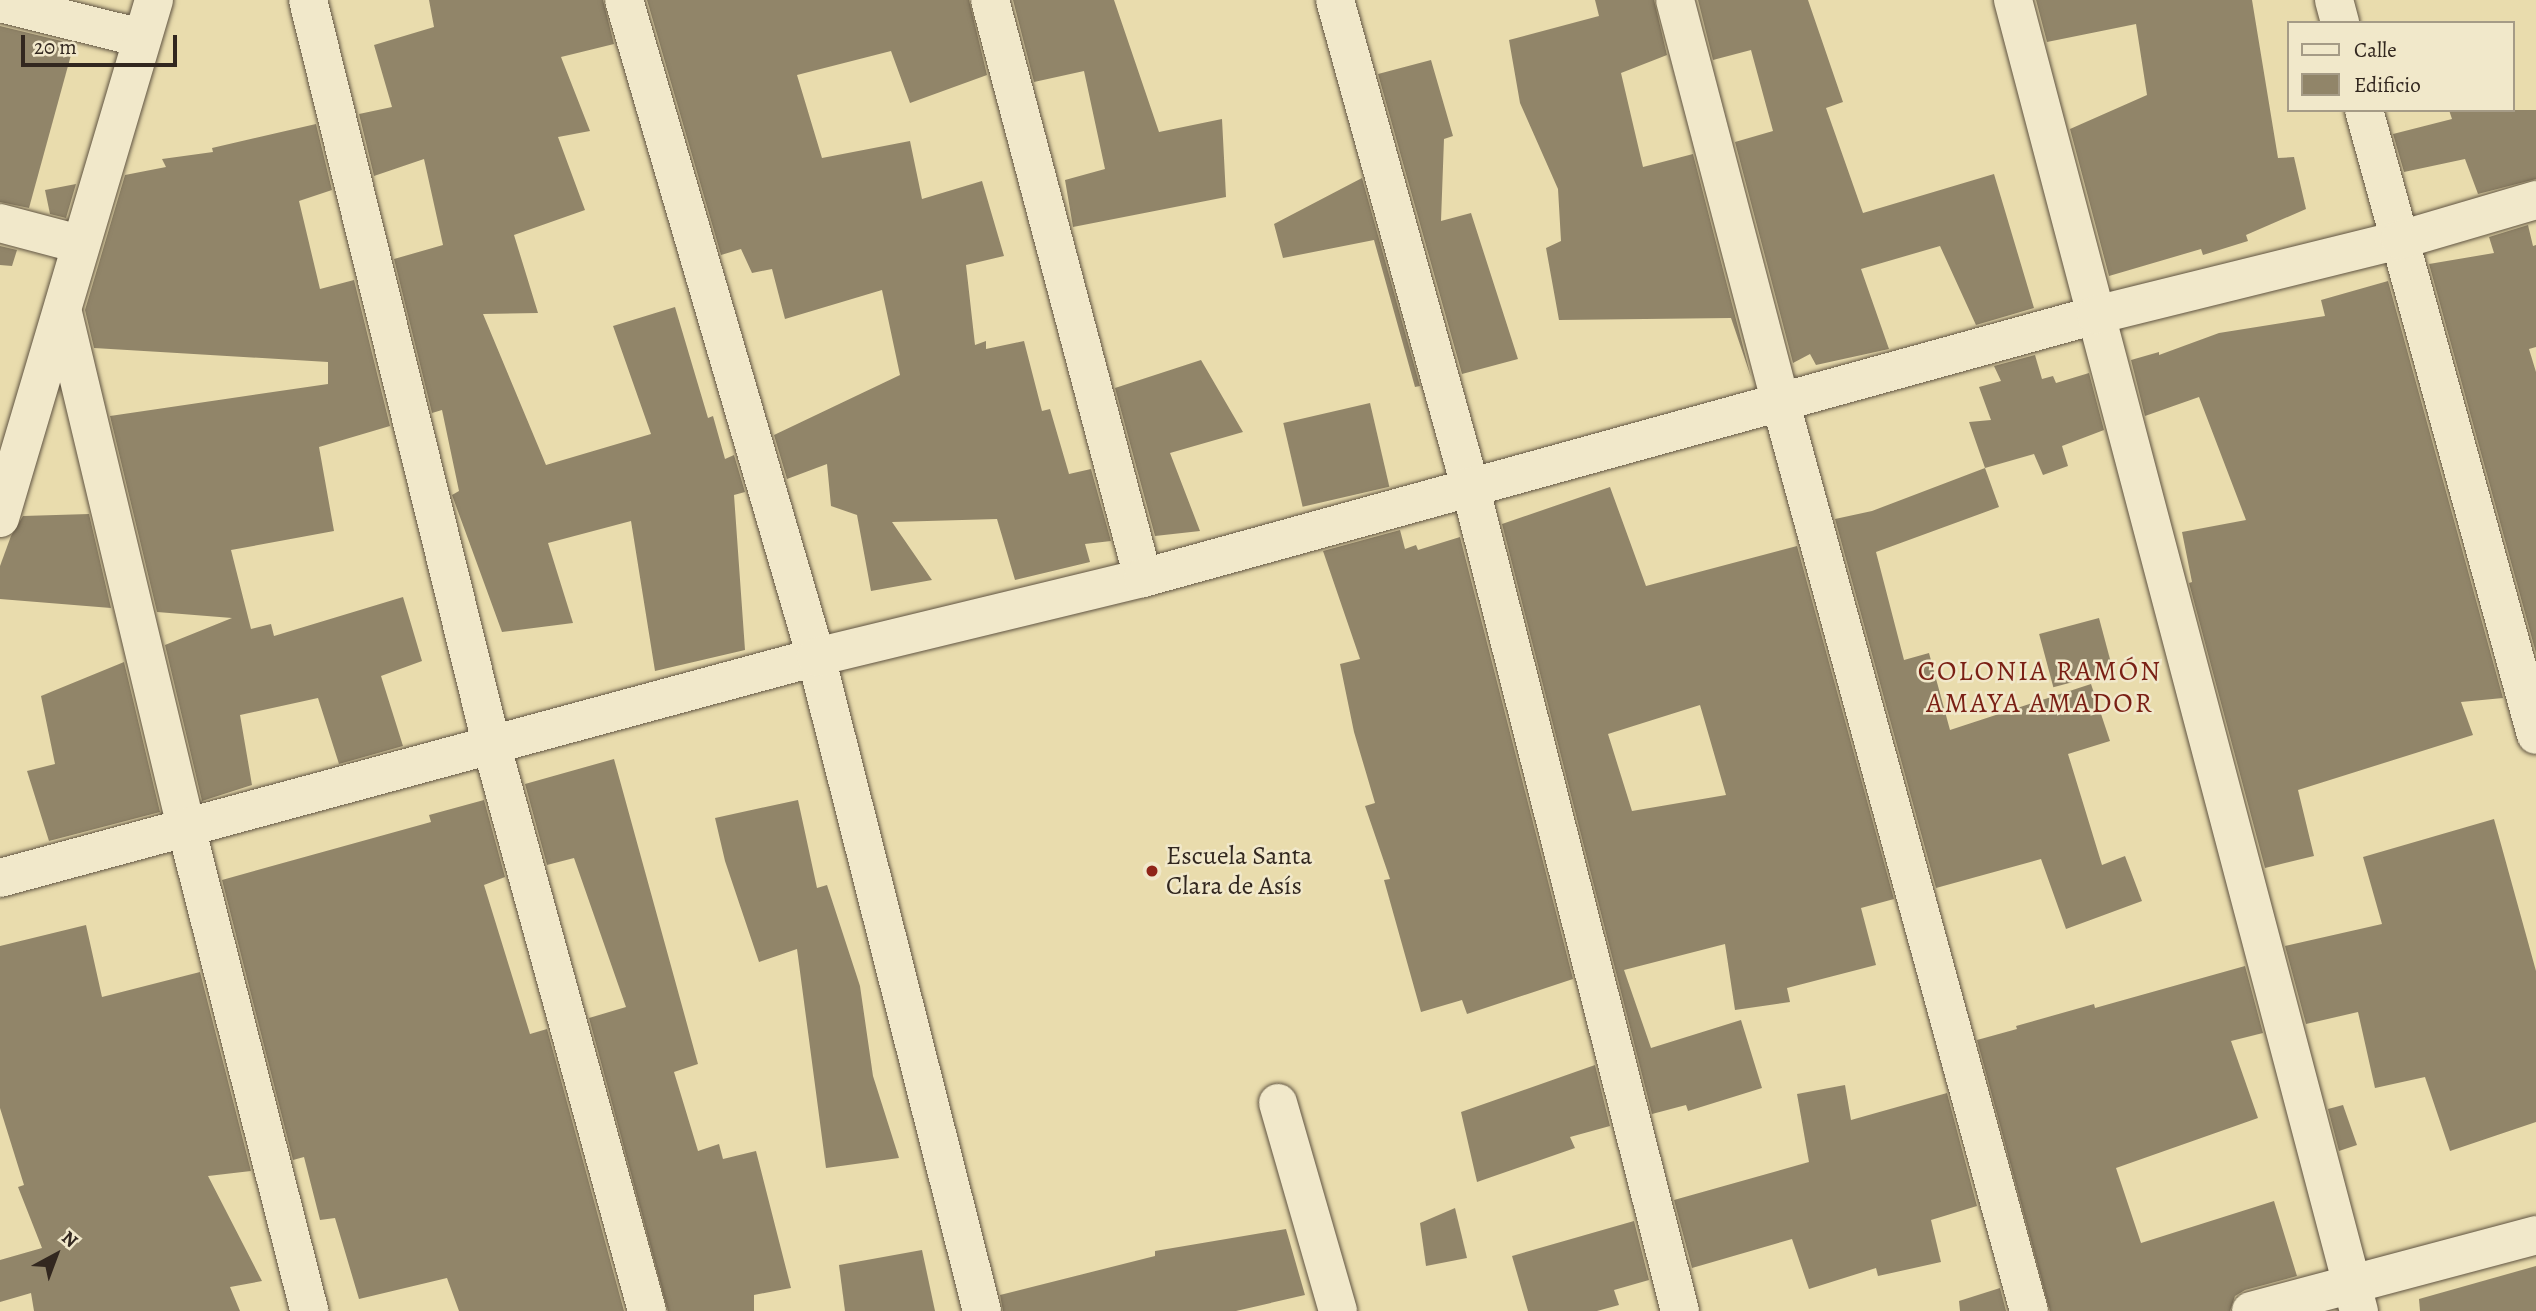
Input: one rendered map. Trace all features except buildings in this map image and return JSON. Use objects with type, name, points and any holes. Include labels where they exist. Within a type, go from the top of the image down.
[{"type":"street","points":[[0,518],[14,421],[63,313],[79,244],[154,0]]},
{"type":"street","points":[[308,0],[492,747],[647,1311]]},
{"type":"street","points":[[624,0],[816,657],[982,1311]]},
{"type":"street","points":[[990,0],[1143,578]]},
{"type":"street","points":[[1335,0],[1470,486],[1680,1311]]},
{"type":"street","points":[[1675,0],[1781,404],[2029,1311]]},
{"type":"street","points":[[2013,0],[2355,1297]]},
{"type":"street","points":[[2334,0],[2339,21]]},
{"type":"street","points":[[0,3],[141,38]]},
{"type":"street","points":[[2365,112],[2536,735]]},
{"type":"street","points":[[0,878],[492,747],[816,657],[1143,578],[2096,315],[2400,240],[2536,200]]},
{"type":"street","points":[[0,223],[79,244]]},
{"type":"street","points":[[63,313],[186,827],[309,1311]]},
{"type":"street","points":[[1278,1103],[1338,1311]]},
{"type":"street","points":[[2251,1311],[2355,1297],[2536,1235]]},
{"type":"place","name":"Escuela Santa Clara de Asís","points":[[1152,871]]},
{"type":"district","name":"COLONIA RAMÓN AMAYA AMADOR","points":[[2040,687]]}]
